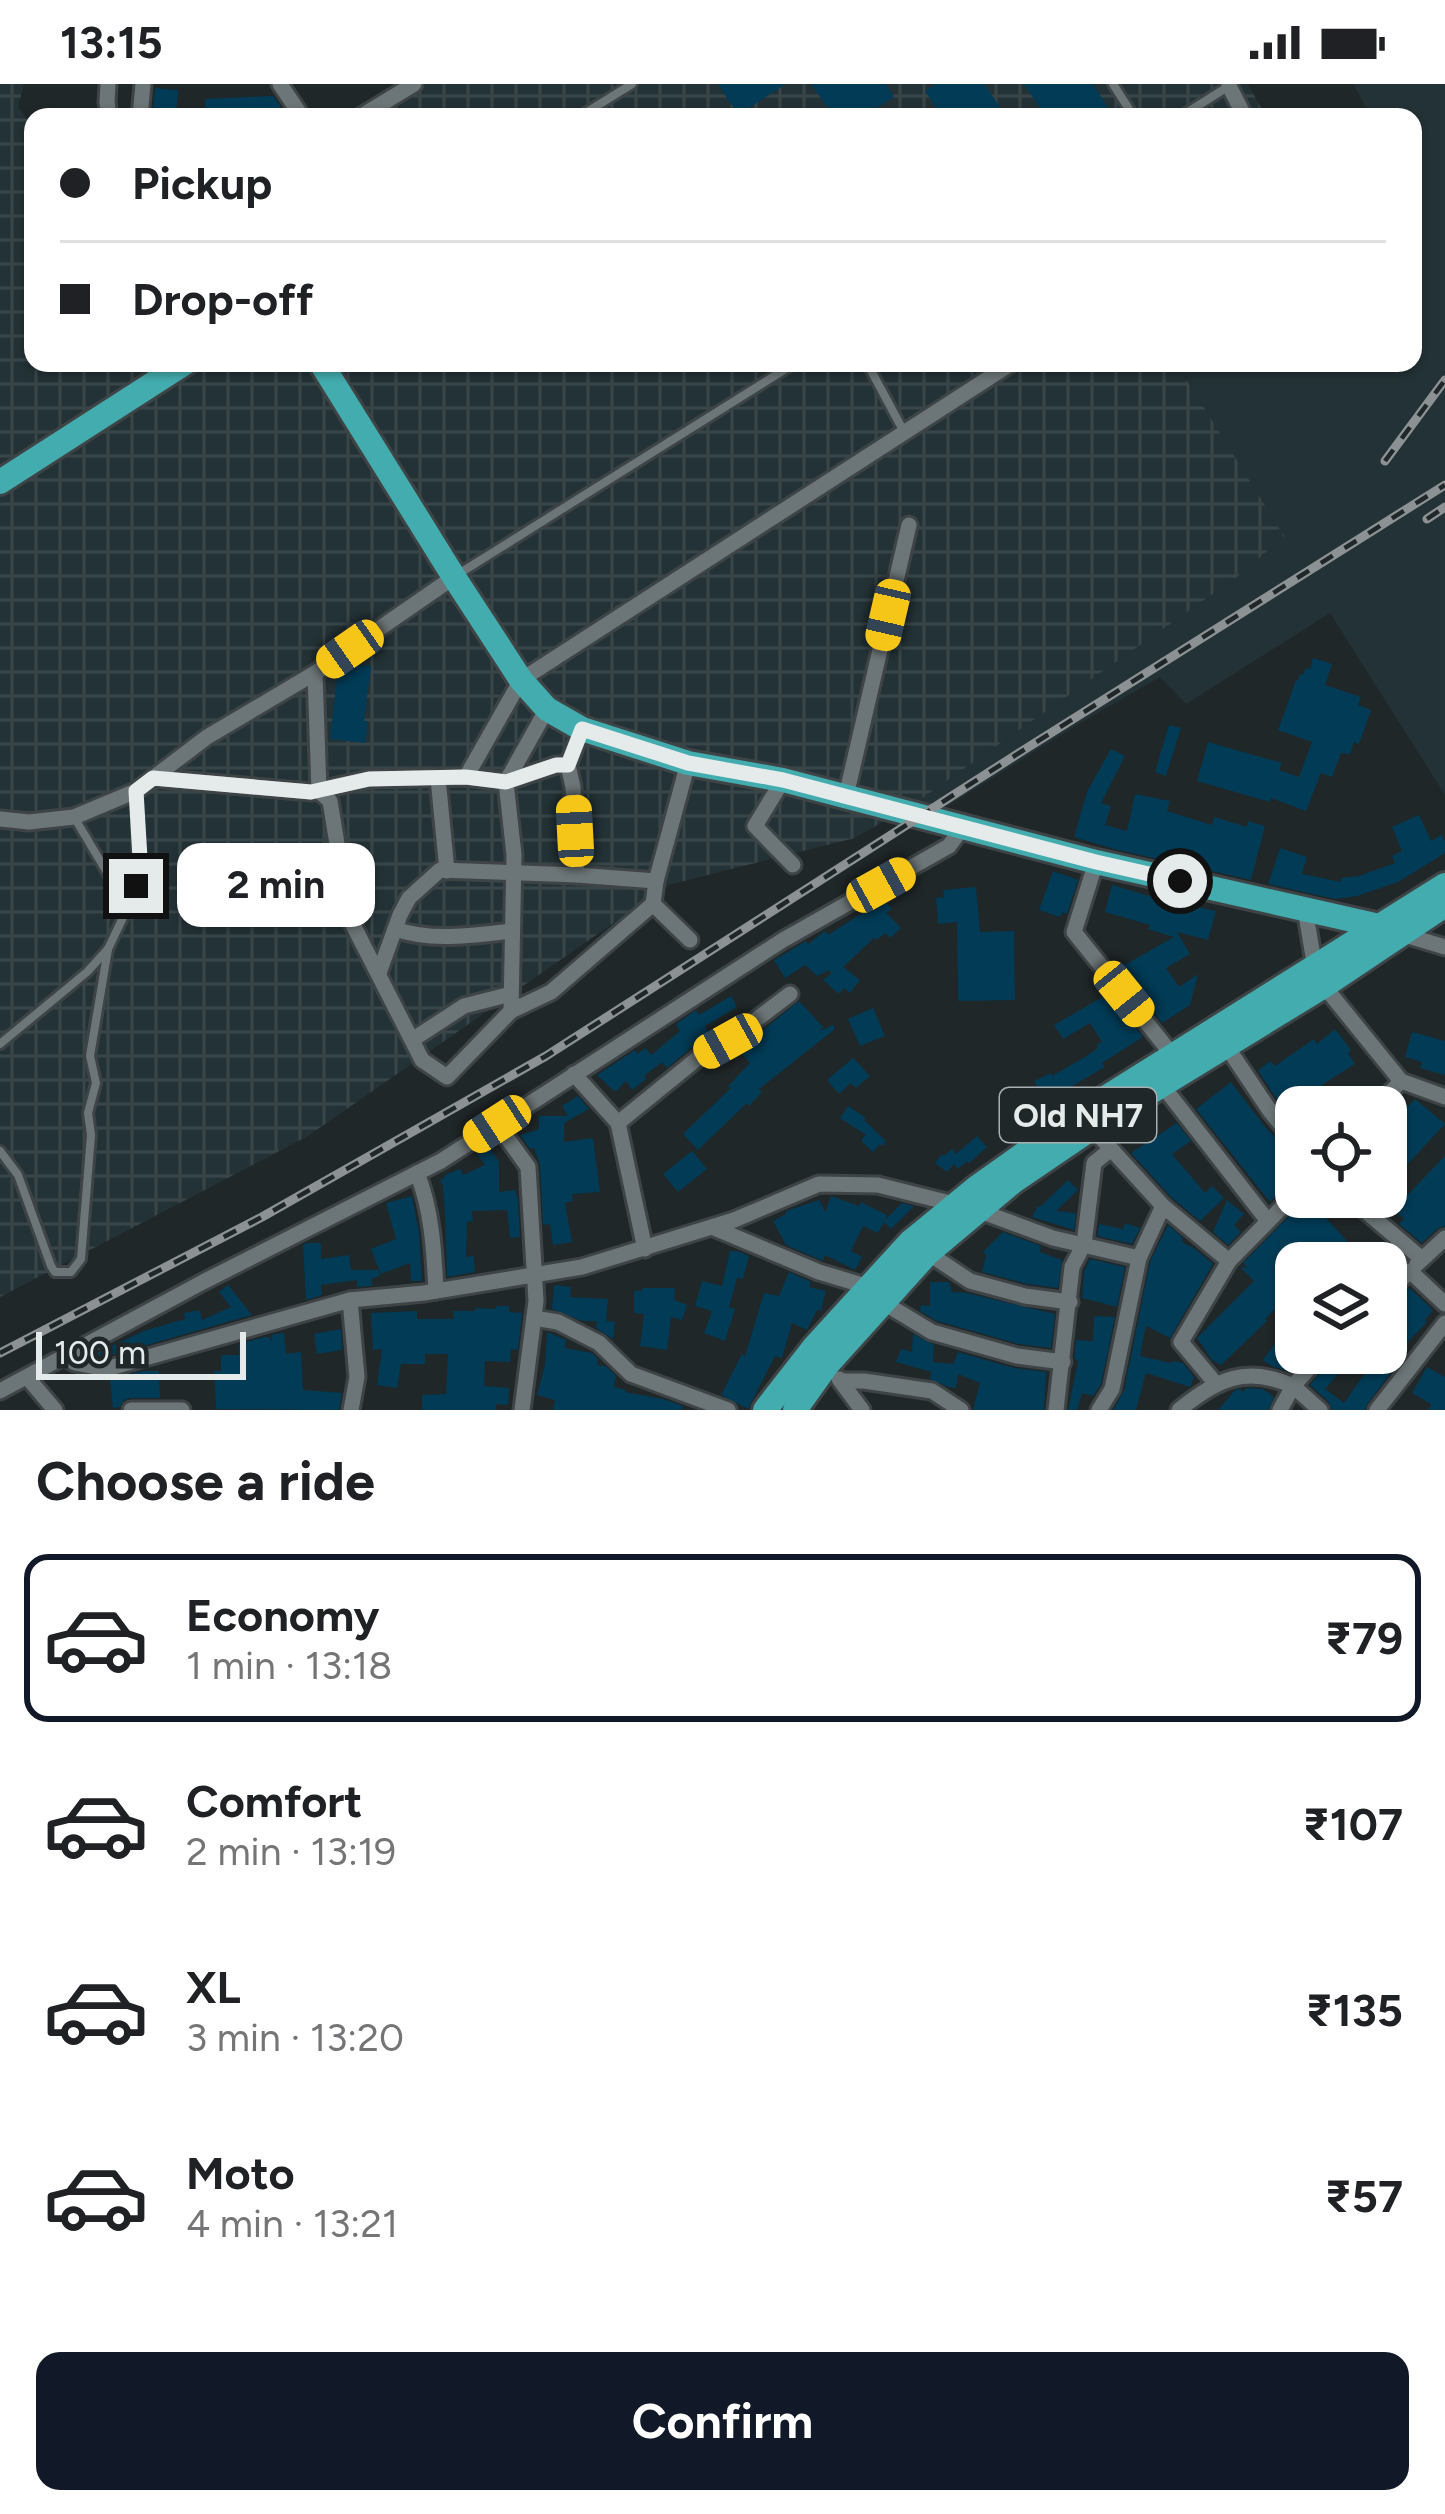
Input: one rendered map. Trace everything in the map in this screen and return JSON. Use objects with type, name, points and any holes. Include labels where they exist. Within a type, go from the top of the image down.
[{"type":"main road","points":[[0,482],[171,372]]},
{"type":"main road","points":[[327,372],[521,680],[548,709],[582,729],[688,763],[783,780],[1096,862],[1390,930],[1445,905]]},
{"type":"main road","name":"Old NH7","points":[[765,1410],[814,1347],[877,1295],[910,1242],[965,1207],[1061,1126],[1320,977],[1390,930],[1445,885]]},
{"type":"main road","name":"old NH7","points":[[795,1410],[834,1373],[877,1295],[928,1253],[965,1207],[1162,1085],[1221,1038]]},
{"type":"street","points":[[375,108],[414,84]]},
{"type":"street","points":[[466,777],[521,680],[998,372]]},
{"type":"street","points":[[846,796],[909,525]]},
{"type":"street","points":[[0,819],[28,822],[74,817],[136,791],[207,737],[315,673],[454,577]]},
{"type":"street","points":[[315,673],[320,791],[330,801],[349,917],[422,1060],[447,1077],[511,1003],[513,872],[506,782],[548,709]]},
{"type":"street","points":[[578,875],[568,765],[582,729]]},
{"type":"street","points":[[412,1040],[464,1006],[511,1003],[551,992],[653,904],[688,763]]},
{"type":"street","points":[[153,778],[320,791],[369,779],[466,777],[506,782],[568,765]]},
{"type":"street","points":[[439,778],[447,871]]},
{"type":"street","points":[[783,780],[755,826],[794,865]]},
{"type":"street","points":[[0,1391],[441,1161],[783,940],[949,846],[963,827]]},
{"type":"street","points":[[1096,862],[1074,932],[1174,1057]]},
{"type":"street","points":[[379,973],[409,898],[440,870],[656,880]]},
{"type":"street","points":[[653,904],[690,940]]},
{"type":"street","points":[[1305,909],[1320,977],[1401,1081],[1445,1097]]},
{"type":"street","points":[[395,929],[455,937],[512,931]]},
{"type":"street","points":[[1390,930],[1445,947]]},
{"type":"street","points":[[618,1123],[698,1058],[790,994]]},
{"type":"street","points":[[1221,1038],[1275,1117]]},
{"type":"street","points":[[574,1074],[618,1123],[645,1249]]},
{"type":"street","points":[[1396,1086],[1401,1081]]},
{"type":"street","points":[[1162,1085],[1267,1220]]},
{"type":"street","points":[[497,1124],[528,1168],[534,1318],[522,1410]]},
{"type":"street","points":[[1092,1129],[1163,1206],[1228,1261]]},
{"type":"street","points":[[1056,1410],[1072,1267],[1084,1244],[1094,1163],[1110,1150]]},
{"type":"street","points":[[417,1173],[434,1248],[436,1291]]},
{"type":"street","points":[[64,1357],[106,1369],[350,1300],[582,1267],[712,1227],[819,1184],[878,1185],[965,1207],[1053,1238],[1138,1258]]},
{"type":"street","points":[[1099,1410],[1112,1389],[1138,1258],[1163,1206]]},
{"type":"street","points":[[1216,1384],[1180,1342],[1228,1261],[1275,1213]]},
{"type":"street","points":[[1370,1218],[1416,1264],[1445,1304]]},
{"type":"street","points":[[712,1227],[877,1295],[932,1332],[1017,1356],[1063,1362]]},
{"type":"street","points":[[1407,1273],[1445,1238]]},
{"type":"street","points":[[928,1253],[970,1281],[1070,1302]]},
{"type":"street","points":[[350,1300],[357,1378],[351,1410]]},
{"type":"street","points":[[534,1318],[557,1322],[599,1343],[631,1374],[728,1410]]},
{"type":"street","points":[[1379,1409],[1445,1323]]},
{"type":"street","points":[[834,1373],[862,1410]]},
{"type":"street","points":[[834,1373],[932,1391],[962,1410]]},
{"type":"street","points":[[1179,1410],[1216,1384],[1256,1373],[1292,1386],[1320,1410]]},
{"type":"street","points":[[1280,1410],[1303,1374]]},
{"type":"street","points":[[27,1377],[55,1410]]},
{"type":"street","points":[[131,1410],[182,1410]]},
{"type":"lane","points":[[593,108],[632,84]]},
{"type":"lane","points":[[1194,108],[1229,85]]},
{"type":"lane","points":[[454,577],[781,372]]},
{"type":"lane","points":[[872,372],[905,433]]},
{"type":"lane","points":[[0,1151],[18,1175],[50,1266],[55,1272],[71,1273],[81,1259],[92,1135],[88,1108],[96,1083],[90,1051],[108,949],[136,886],[140,858],[136,791]]},
{"type":"lane","points":[[74,817],[128,907]]},
{"type":"lane","points":[[0,1045],[88,972],[108,949]]},
{"type":"shaded area","points":[[0,84],[24,84],[18,107],[24,115],[24,372],[1182,372],[1284,536],[1244,572],[918,801],[855,838],[668,885],[308,1136],[0,1297]]},
{"type":"shaded area","points":[[423,84],[1248,84],[1261,108],[387,108]]},
{"type":"shaded area","points":[[1354,84],[1445,84],[1445,795],[1330,613],[1186,704],[1160,677],[940,811],[918,801],[1244,572],[1283,537],[1182,372],[1422,372],[1422,108],[1366,108]]},
{"type":"building","points":[[718,84],[786,84],[749,108],[733,108]]},
{"type":"building","points":[[811,84],[886,84],[894,97],[876,108],[828,108]]},
{"type":"building","points":[[936,84],[984,84],[1001,108],[936,108],[925,91]]},
{"type":"building","points":[[1024,84],[1093,84],[1108,108],[1040,108]]},
{"type":"building","points":[[155,88],[178,90],[177,108],[153,108]]},
{"type":"building","points":[[273,96],[282,108],[205,108],[205,99]]},
{"type":"building","points":[[1313,658],[1332,664],[1325,685],[1361,697],[1358,705],[1371,710],[1359,744],[1354,742],[1350,754],[1341,753],[1332,777],[1321,773],[1306,811],[1197,781],[1208,742],[1282,763],[1279,770],[1299,777],[1312,742],[1278,730],[1296,680],[1310,669]]},
{"type":"building","points":[[350,664],[371,666],[365,743],[330,739],[338,672]]},
{"type":"building","points":[[1169,725],[1181,728],[1166,776],[1155,772]]},
{"type":"building","points":[[1111,749],[1125,756],[1101,803],[1111,806],[1105,825],[1127,831],[1135,794],[1170,801],[1167,811],[1212,825],[1214,817],[1247,827],[1248,821],[1265,826],[1251,880],[1074,837],[1087,792]]},
{"type":"building","points":[[1419,815],[1431,841],[1441,835],[1445,853],[1398,882],[1335,899],[1268,884],[1280,848],[1307,857],[1302,874],[1341,882],[1341,878],[1395,863],[1392,856],[1402,851],[1392,827]]},
{"type":"building","points":[[1053,871],[1078,880],[1067,914],[1062,912],[1060,917],[1039,910]]},
{"type":"building","points":[[1112,885],[1193,909],[1216,911],[1208,940],[1177,932],[1190,954],[1166,968],[1179,987],[1198,974],[1190,1005],[1162,1023],[1121,967],[1174,937],[1105,912]]},
{"type":"building","points":[[976,887],[980,932],[1014,931],[1015,1000],[958,1001],[957,922],[938,924],[936,898],[944,897],[943,890]]},
{"type":"building","points":[[884,899],[892,909],[886,913],[901,928],[890,938],[886,933],[874,938],[843,967],[860,980],[850,993],[844,988],[839,994],[823,980],[831,974],[829,970],[817,976],[805,965],[785,978],[774,960],[825,931],[828,935]]},
{"type":"building","points":[[1108,994],[1143,1037],[1102,1063],[1105,1067],[1041,1104],[1032,1088],[1037,1086],[1034,1081],[1052,1076],[1102,1042],[1090,1023],[1063,1039],[1054,1025]]},
{"type":"building","points":[[731,996],[737,1007],[705,1026],[712,1036],[667,1068],[662,1062],[632,1090],[626,1081],[615,1092],[597,1075],[635,1050],[637,1054],[646,1048],[651,1055],[680,1031],[676,1024]]},
{"type":"building","points":[[799,1001],[823,1027],[820,1031],[833,1025],[835,1029],[759,1089],[762,1092],[749,1106],[747,1103],[698,1150],[683,1134],[750,1063],[738,1050]]},
{"type":"building","points":[[873,1008],[885,1036],[860,1046],[848,1019]]},
{"type":"building","points":[[1335,1029],[1355,1064],[1320,1086],[1275,1086],[1275,1096],[1258,1071],[1270,1061],[1275,1066],[1314,1039],[1317,1044]]},
{"type":"building","points":[[1412,1032],[1445,1041],[1445,1075],[1420,1068],[1422,1062],[1405,1057]]},
{"type":"building","points":[[853,1058],[870,1076],[839,1094],[827,1080]]},
{"type":"building","points":[[1231,1082],[1275,1137],[1275,1197],[1270,1202],[1196,1109]]},
{"type":"building","points":[[578,1096],[589,1109],[564,1123],[564,1142],[593,1138],[600,1192],[572,1194],[573,1201],[565,1203],[572,1242],[553,1245],[550,1224],[543,1225],[540,1165],[534,1148],[520,1135],[539,1129],[539,1116],[568,1116],[562,1106]]},
{"type":"building","points":[[1415,1099],[1445,1124],[1407,1165],[1407,1107]]},
{"type":"building","points":[[848,1106],[866,1118],[886,1141],[883,1146],[873,1152],[861,1141],[866,1135],[840,1118]]},
{"type":"building","points":[[1177,1123],[1191,1141],[1172,1154],[1205,1193],[1212,1186],[1224,1198],[1200,1221],[1131,1153]]},
{"type":"building","points":[[977,1136],[987,1147],[969,1163],[958,1169],[954,1164],[947,1172],[935,1163],[952,1149],[956,1154]]},
{"type":"building","points":[[488,1146],[499,1162],[499,1192],[515,1190],[520,1237],[510,1238],[507,1210],[472,1211],[466,1257],[474,1256],[475,1272],[447,1277],[440,1181],[460,1169],[463,1175],[485,1165],[477,1154]]},
{"type":"building","points":[[692,1151],[707,1169],[678,1192],[663,1174]]},
{"type":"building","points":[[1445,1156],[1445,1226],[1422,1243],[1399,1224],[1407,1218],[1407,1195]]},
{"type":"building","points":[[1068,1180],[1078,1190],[1056,1211],[1076,1213],[1074,1230],[1032,1217],[1038,1206]]},
{"type":"building","points":[[412,1196],[422,1281],[411,1281],[410,1263],[381,1274],[371,1249],[396,1239],[386,1203]]},
{"type":"building","points":[[831,1196],[859,1206],[861,1202],[887,1215],[884,1221],[902,1203],[914,1206],[891,1229],[884,1222],[878,1233],[863,1226],[851,1251],[862,1257],[855,1270],[825,1255],[823,1261],[786,1245],[773,1221],[786,1211],[819,1200],[825,1212]]},
{"type":"building","points":[[1227,1200],[1244,1214],[1234,1225],[1241,1232],[1228,1245],[1213,1232]]},
{"type":"building","points":[[1287,1218],[1326,1218],[1348,1242],[1275,1242],[1275,1309],[1221,1365],[1197,1338],[1254,1281],[1240,1267],[1248,1268],[1243,1263]]},
{"type":"building","points":[[1125,1223],[1140,1228],[1132,1244],[1097,1236],[1099,1224],[1123,1229]]},
{"type":"building","points":[[1168,1225],[1213,1264],[1170,1338],[1146,1326],[1140,1356],[1183,1363],[1194,1377],[1190,1387],[1146,1373],[1136,1410],[1113,1410],[1124,1391],[1150,1262]]},
{"type":"building","points":[[1003,1232],[1041,1246],[1040,1252],[1062,1260],[1058,1288],[982,1272],[983,1252]]},
{"type":"building","points":[[321,1243],[321,1259],[349,1255],[351,1270],[379,1270],[380,1276],[372,1278],[372,1286],[357,1287],[357,1280],[321,1285],[322,1295],[306,1300],[303,1245]]},
{"type":"building","points":[[730,1251],[749,1256],[743,1279],[737,1278],[729,1307],[735,1309],[725,1341],[704,1333],[712,1311],[695,1306],[702,1281],[722,1286]]},
{"type":"building","points":[[1090,1259],[1125,1267],[1117,1307],[1082,1298]]},
{"type":"building","points":[[789,1272],[811,1282],[809,1287],[826,1291],[821,1311],[817,1310],[807,1330],[792,1323],[782,1358],[775,1356],[748,1409],[721,1395],[742,1354],[745,1356],[764,1293],[779,1296]]},
{"type":"building","points":[[930,1282],[949,1282],[952,1292],[1055,1314],[1051,1348],[937,1321],[920,1311],[921,1305],[930,1306]]},
{"type":"building","points":[[228,1285],[252,1315],[105,1357],[94,1354],[185,1319],[184,1313],[200,1310],[202,1320],[231,1307],[219,1292]]},
{"type":"building","points":[[554,1285],[571,1287],[570,1297],[608,1299],[606,1321],[615,1322],[613,1339],[596,1328],[597,1321],[582,1321],[552,1309]]},
{"type":"building","points":[[675,1288],[674,1300],[687,1305],[682,1320],[671,1317],[667,1350],[640,1346],[644,1314],[634,1313],[634,1291]]},
{"type":"building","points":[[1410,1288],[1433,1310],[1407,1343]]},
{"type":"building","points":[[496,1306],[522,1313],[518,1350],[511,1349],[510,1362],[485,1361],[484,1386],[509,1388],[508,1405],[496,1404],[496,1410],[422,1410],[422,1395],[446,1394],[448,1354],[425,1354],[425,1364],[401,1364],[397,1388],[377,1385],[382,1349],[373,1350],[371,1313],[417,1311],[417,1319],[454,1319],[453,1311]]},
{"type":"building","points":[[1094,1316],[1115,1317],[1101,1384],[1093,1396],[1082,1393],[1077,1410],[1068,1410],[1078,1361],[1074,1358],[1076,1340],[1093,1341]]},
{"type":"building","points":[[341,1329],[342,1350],[317,1354],[314,1334]]},
{"type":"building","points":[[547,1332],[566,1340],[565,1348],[592,1353],[597,1365],[606,1366],[616,1376],[614,1387],[663,1399],[683,1406],[682,1410],[553,1410],[555,1400],[537,1395]]},
{"type":"building","points":[[284,1333],[286,1354],[301,1352],[303,1390],[342,1393],[339,1410],[216,1409],[214,1371],[221,1371],[221,1355],[239,1355],[239,1344],[264,1337],[273,1343],[271,1335]]},
{"type":"building","points":[[913,1334],[934,1345],[933,1362],[953,1364],[958,1352],[1046,1372],[1044,1410],[973,1410],[980,1383],[958,1374],[956,1388],[948,1387],[930,1379],[931,1372],[896,1362],[901,1349],[912,1352]]},
{"type":"building","points":[[1275,1344],[1275,1367],[1263,1360]]},
{"type":"building","points":[[1427,1367],[1445,1377],[1445,1410],[1428,1410],[1431,1404],[1412,1393]]},
{"type":"building","points":[[159,1371],[160,1398],[130,1398],[113,1408],[110,1380]]},
{"type":"building","points":[[1319,1374],[1338,1374],[1325,1389],[1344,1403],[1364,1374],[1390,1374],[1365,1410],[1332,1410],[1310,1385]]},
{"type":"building","points":[[1263,1389],[1274,1397],[1268,1410],[1218,1410],[1235,1390]]},
{"type":"railway","points":[[1385,461],[1445,380]]},
{"type":"railway","points":[[0,1353],[262,1217],[546,1056],[1445,485]]},
{"type":"railway","points":[[1427,519],[1445,507]]},
{"type":"route","points":[[136,886],[140,858],[136,791],[153,778],[311,792],[369,779],[466,777],[506,782],[568,765],[582,729],[688,763],[783,780],[1180,881]]}]
